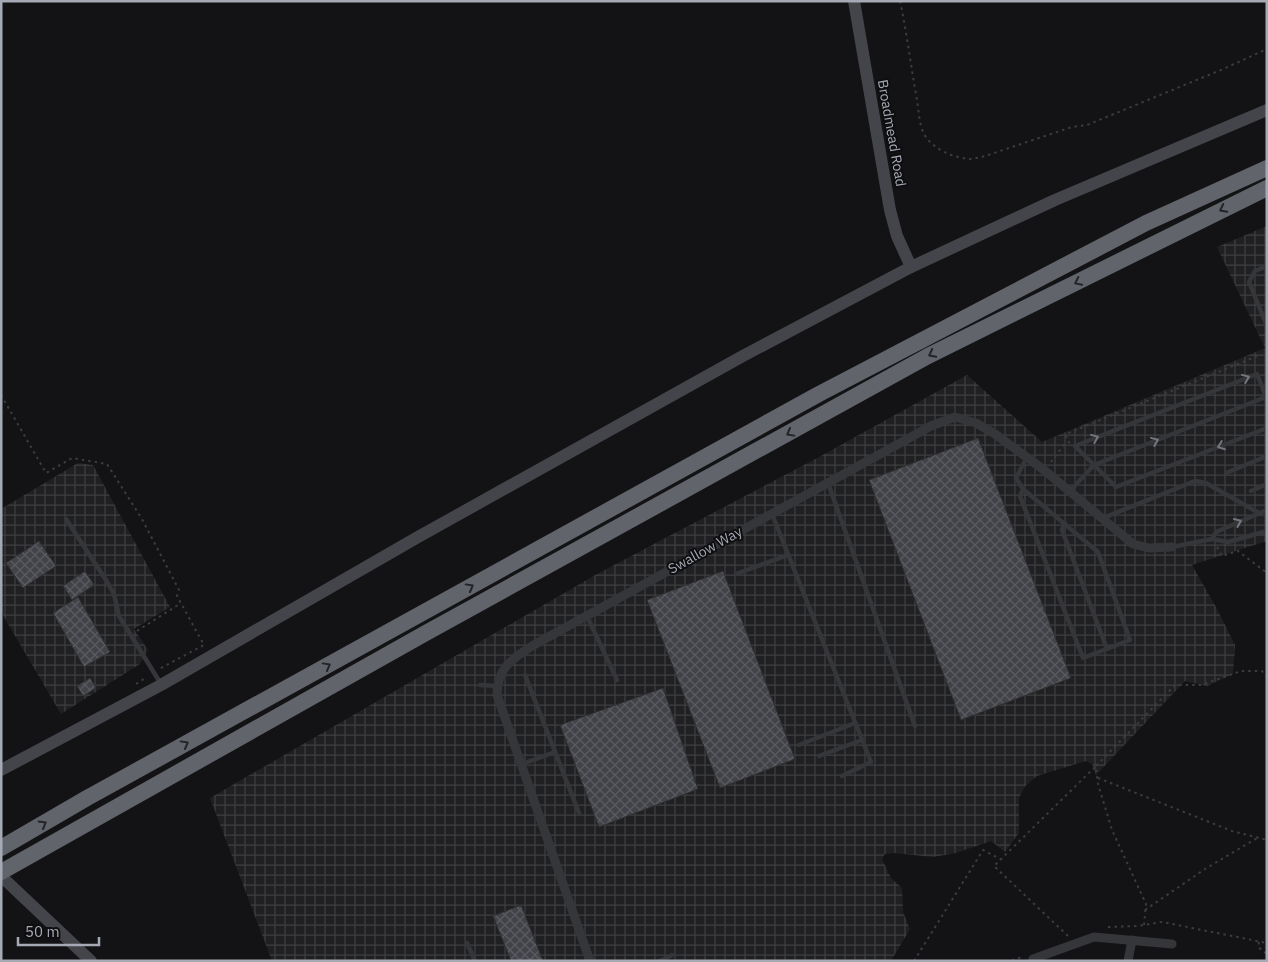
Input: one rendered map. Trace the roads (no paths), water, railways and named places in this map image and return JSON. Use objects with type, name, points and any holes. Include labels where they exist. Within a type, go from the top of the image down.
[{"type":"highway","points":[[1,848],[113,784],[819,394],[1146,223],[1267,168]]},
{"type":"highway","points":[[1,872],[424,634],[928,356],[1267,188]]},
{"type":"street","name":"Broadmead Road","points":[[854,1],[890,210],[897,236],[911,267]]},
{"type":"street","points":[[1,770],[161,685],[418,537],[741,357],[911,267],[1055,200],[1267,110]]},
{"type":"street","name":"Swallow Way","points":[[497,686],[500,676],[514,658],[532,646],[931,426],[955,417],[976,423],[1028,457],[1133,544],[1149,548],[1172,547]]},
{"type":"street","points":[[497,686],[497,695],[590,961]]},
{"type":"street","points":[[1,876],[91,961]]},
{"type":"street","points":[[1032,959],[1094,937],[1172,944]]},
{"type":"street","points":[[1128,961],[1132,940]]},
{"type":"lane","points":[[1267,266],[1255,271],[1249,282],[1267,326]]},
{"type":"lane","points":[[1070,491],[1094,465],[1266,398],[1257,374],[1075,446],[1094,465],[1116,487],[1267,428]]},
{"type":"lane","points":[[1226,473],[1267,456]]},
{"type":"lane","points":[[1023,489],[1020,496],[1083,658],[1130,640],[1098,552],[1023,489],[1016,478],[1028,457]]},
{"type":"lane","points":[[1103,518],[1195,481],[1206,483],[1259,513]]},
{"type":"lane","points":[[828,483],[915,726]]},
{"type":"lane","points":[[1251,491],[1267,484]]},
{"type":"lane","points":[[1212,539],[1216,532],[1267,510]]},
{"type":"lane","points":[[772,514],[871,762],[842,776]]},
{"type":"lane","points":[[66,519],[106,580],[114,594],[119,616],[161,685]]},
{"type":"lane","points":[[1065,523],[1062,530],[1107,649]]},
{"type":"lane","points":[[1172,547],[1212,539],[1228,542],[1267,531]]},
{"type":"lane","points":[[736,574],[788,555]]},
{"type":"lane","points":[[587,616],[617,680]]},
{"type":"lane","points":[[525,675],[579,813]]},
{"type":"lane","points":[[480,685],[497,686]]},
{"type":"lane","points":[[800,745],[855,723]]},
{"type":"lane","points":[[820,756],[862,740]]},
{"type":"lane","points":[[522,764],[555,752]]},
{"type":"lane","points":[[467,943],[475,961]]},
{"type":"lane","points":[[660,961],[672,955]]}]
